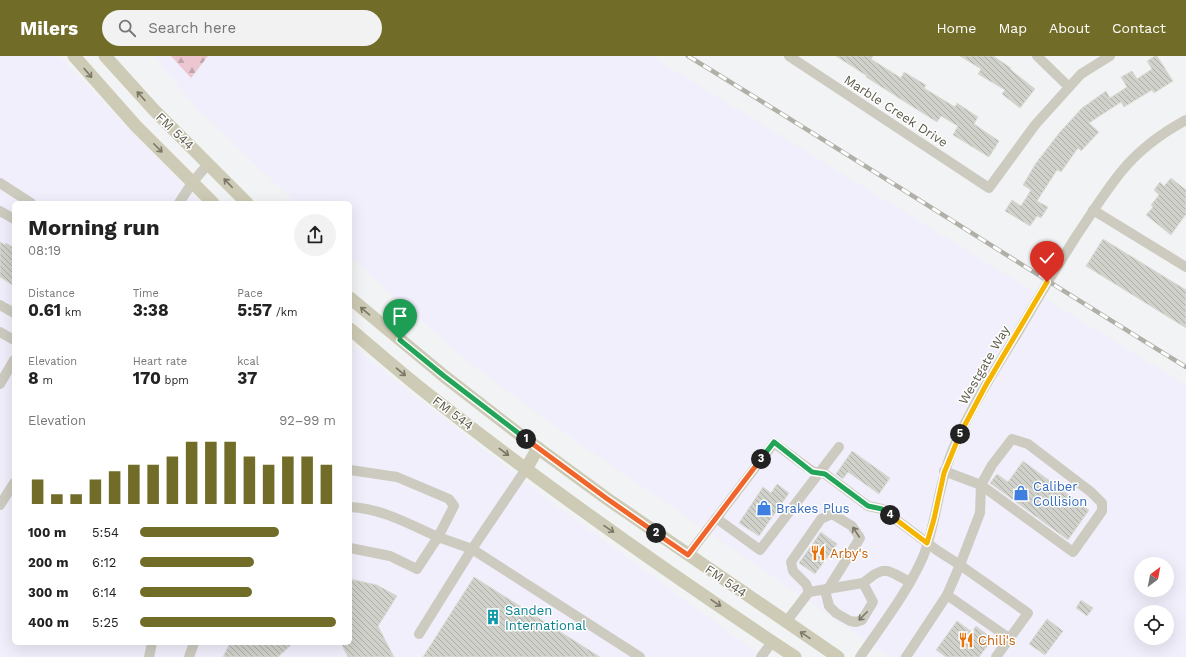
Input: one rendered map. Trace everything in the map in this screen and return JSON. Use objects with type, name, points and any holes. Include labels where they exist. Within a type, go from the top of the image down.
[{"type":"main road","name":"FM 544","points":[[74,56],[136,126],[211,201]]},
{"type":"main road","name":"FM 544","points":[[105,56],[154,110],[245,201]]},
{"type":"main road","name":"FM 544","points":[[352,300],[444,376],[606,498],[838,657]]},
{"type":"main road","name":"FM 544","points":[[352,332],[429,395],[596,521],[795,657]]},
{"type":"main road","points":[[526,469],[538,448]]},
{"type":"street","name":"Marble Creek Drive","points":[[789,56],[989,188],[1035,126],[1069,87]]},
{"type":"street","points":[[1037,56],[1069,87],[1082,74],[1110,56]]},
{"type":"street","name":"Westgate Way","points":[[860,657],[896,605],[923,556],[934,519],[944,471],[964,424],[1047,282],[1094,210],[1122,171],[1160,136],[1186,120]]},
{"type":"street","points":[[180,201],[192,183],[208,164]]},
{"type":"street","points":[[0,183],[28,201]]},
{"type":"street","points":[[1094,210],[1185,264]]},
{"type":"street","points":[[0,211],[12,218]]},
{"type":"street","points":[[0,305],[12,312]]},
{"type":"street","points":[[0,332],[12,339]]},
{"type":"street","points":[[0,384],[12,363]]},
{"type":"street","points":[[906,657],[947,595],[980,513],[981,485],[992,465],[1012,439],[1028,444],[1092,492],[1102,503],[1102,511],[1073,552],[981,485],[944,471]]},
{"type":"street","points":[[688,555],[774,442],[812,472],[825,474],[868,506],[882,509],[927,543],[960,564],[1028,613],[996,657]]},
{"type":"street","points":[[716,518],[760,550],[839,447]]},
{"type":"street","points":[[419,634],[472,549],[526,469]]},
{"type":"street","points":[[352,470],[397,477],[449,499],[454,506],[438,538],[417,569],[390,556],[352,548]]},
{"type":"street","points":[[0,505],[12,486]]},
{"type":"street","points":[[352,507],[377,511],[401,520],[438,538],[472,549],[640,657]]},
{"type":"street","points":[[809,592],[806,584],[793,571],[791,562],[821,519],[832,514],[852,526],[860,538],[827,589],[829,606],[836,613],[850,621],[859,621],[864,617],[873,602],[863,583]]},
{"type":"street","points":[[786,622],[809,592],[863,583],[875,574],[882,571],[888,571],[910,582]]},
{"type":"street","points":[[947,595],[1009,638]]},
{"type":"street","points":[[761,657],[772,642]]},
{"type":"street","points":[[149,657],[152,645]]},
{"type":"street","points":[[189,657],[193,645]]},
{"type":"shaded area","points":[[0,56],[59,56],[199,201],[12,201],[12,645],[352,645],[352,347],[555,505],[763,657],[0,657]]},
{"type":"shaded area","points":[[154,56],[651,56],[1186,385],[1186,657],[889,657],[576,441],[474,367],[383,287],[352,257],[352,201],[294,201],[197,109]]},
{"type":"green space","points":[[171,56],[208,56],[191,78]]},
{"type":"building","points":[[836,56],[873,56],[871,59],[901,78],[904,72],[926,85],[924,88],[955,107],[957,103],[978,117],[974,124],[999,141],[989,157],[953,135],[958,126],[941,116],[937,122]]},
{"type":"building","points":[[960,56],[993,56],[1011,68],[1010,69],[1035,89],[1020,108],[1002,94],[1005,90],[978,74],[981,69]]},
{"type":"building","points":[[1157,56],[1173,81],[1154,93],[1152,90],[1124,107],[1121,102],[1089,123],[1099,132],[1081,151],[1078,148],[1061,172],[1057,170],[1037,201],[1048,207],[1041,218],[1037,216],[1030,226],[1005,211],[1012,200],[1021,206],[1031,190],[1023,185],[1036,163],[1060,132],[1082,108],[1106,91],[1110,98],[1127,87],[1121,77],[1132,71],[1137,79],[1152,69],[1147,61]]},
{"type":"building","points":[[1171,178],[1186,190],[1186,214],[1171,235],[1146,215],[1153,207],[1151,205],[1159,195],[1154,190],[1160,182],[1164,186]]},
{"type":"building","points":[[1103,239],[1186,290],[1186,328],[1086,266]]},
{"type":"building","points":[[0,242],[5,245],[6,243],[12,247],[12,285],[0,277]]},
{"type":"building","points":[[852,451],[890,478],[879,494],[848,472],[843,479],[836,474]]},
{"type":"building","points":[[1023,461],[1089,510],[1068,540],[990,483],[997,474],[1008,482]]},
{"type":"building","name":"Brakes Plus","points":[[777,484],[789,493],[759,536],[739,523],[763,487],[771,493]]},
{"type":"building","name":"Arby's","points":[[821,532],[837,544],[815,574],[799,563]]},
{"type":"building","name":"Sanden International","points":[[474,577],[600,657],[423,657]]},
{"type":"building","points":[[352,579],[377,585],[397,596],[378,626],[394,657],[348,657],[342,645],[352,645]]},
{"type":"building","points":[[1081,600],[1093,608],[1087,616],[1076,608]]},
{"type":"building","points":[[1047,619],[1063,631],[1045,655],[1029,644]]},
{"type":"building","name":"Chili's","points":[[957,621],[972,632],[976,626],[990,637],[986,642],[989,644],[979,657],[946,657],[936,650]]},
{"type":"building","points":[[229,645],[291,645],[278,657],[223,657]]},
{"type":"railway","points":[[688,56],[1186,367]]},
{"type":"place","name":"Caliber Collision","points":[[1021,493]]},
{"type":"place","name":"Brakes Plus","points":[[764,508]]},
{"type":"place","name":"Arby's","points":[[818,553]]},
{"type":"place","name":"Sanden International","points":[[493,617]]},
{"type":"place","name":"Chili's","points":[[966,640]]},
{"type":"route","points":[[400,340],[524,438],[606,498],[688,555],[774,442],[812,472],[825,474],[868,506],[882,509],[927,543],[944,473],[964,424],[1047,282]]}]
